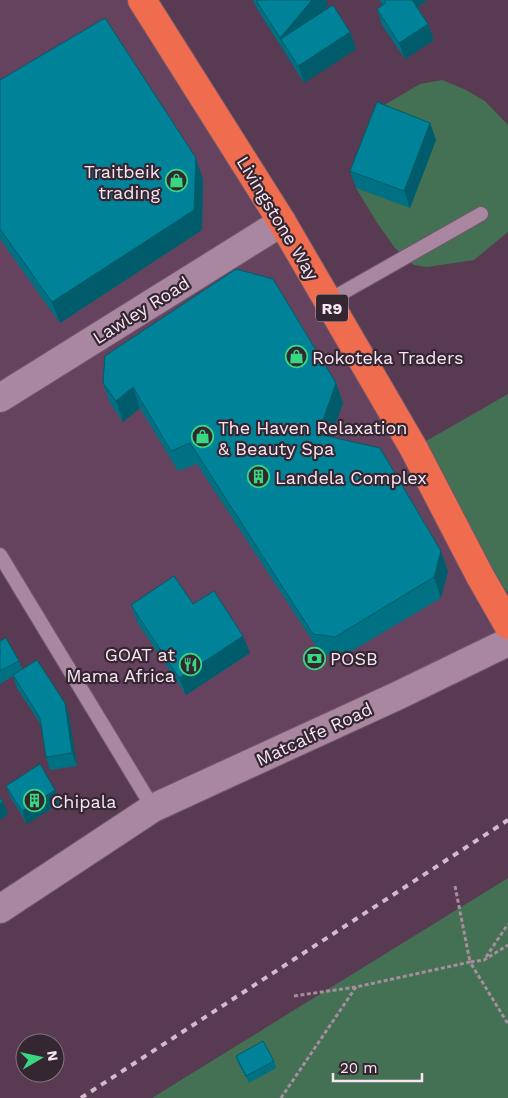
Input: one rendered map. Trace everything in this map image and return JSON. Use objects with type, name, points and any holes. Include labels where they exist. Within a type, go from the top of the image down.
[{"type":"highway","name":"Livingstone Way","points":[[142,0],[282,222],[414,449],[480,576],[508,625]]},
{"type":"street","name":"Lawley Road","points":[[0,398],[282,222]]},
{"type":"street","name":"Matcalfe Road","points":[[0,909],[153,808],[399,695],[508,642]]},
{"type":"lane","points":[[328,301],[481,214]]},
{"type":"lane","points":[[0,555],[153,808]]},
{"type":"path","points":[[456,886],[470,962],[508,1024]]},
{"type":"path","points":[[484,960],[508,924]]},
{"type":"path","points":[[294,996],[356,986],[484,960],[508,946]]},
{"type":"path","points":[[281,1098],[356,986]]},
{"type":"shaded area","points":[[0,0],[142,0],[282,222],[508,642],[153,808],[0,555]]},
{"type":"green space","points":[[442,80],[464,89],[485,101],[508,125],[508,232],[474,260],[427,267],[414,265],[395,248],[356,188],[366,164],[381,107],[420,84]]},
{"type":"green space","points":[[508,394],[508,591],[504,593],[421,444]]},
{"type":"green space","points":[[508,878],[508,1098],[152,1098],[160,1093]]},
{"type":"building","points":[[256,0],[312,0],[280,38]]},
{"type":"building","points":[[384,0],[412,0],[428,24],[399,43],[377,9],[386,3]]},
{"type":"building","points":[[333,5],[350,32],[298,66],[281,39]]},
{"type":"building","points":[[105,18],[196,158],[194,210],[52,302],[0,229],[0,80]]},
{"type":"building","points":[[377,102],[430,123],[404,191],[350,171]]},
{"type":"building","name":"Landela Complex","points":[[236,269],[273,279],[336,383],[318,434],[380,448],[441,551],[434,577],[335,637],[313,634],[190,443],[171,451],[133,387],[116,401],[103,383],[105,356]]},
{"type":"building","points":[[174,576],[193,604],[214,591],[243,636],[179,678],[131,605]]},
{"type":"building","points":[[6,638],[19,661],[0,671],[0,641]]},
{"type":"building","points":[[37,660],[65,703],[72,753],[46,757],[40,718],[13,675]]},
{"type":"building","points":[[40,764],[55,790],[22,811],[6,786]]},
{"type":"building","points":[[263,1041],[274,1061],[246,1076],[236,1056]]},
{"type":"railway","points":[[81,1098],[508,820]]},
{"type":"place","name":"Traitbeik trading","points":[[176,181]]},
{"type":"place","name":"Rokoteka Traders","points":[[296,357]]},
{"type":"place","name":"The Haven Relaxation & Beauty Spa","points":[[202,437]]},
{"type":"place","name":"Landela Complex","points":[[259,477]]},
{"type":"place","name":"POSB","points":[[314,658]]},
{"type":"place","name":"GOAT at Mama Africa","points":[[191,664]]},
{"type":"place","name":"Chipala","points":[[35,801]]}]
